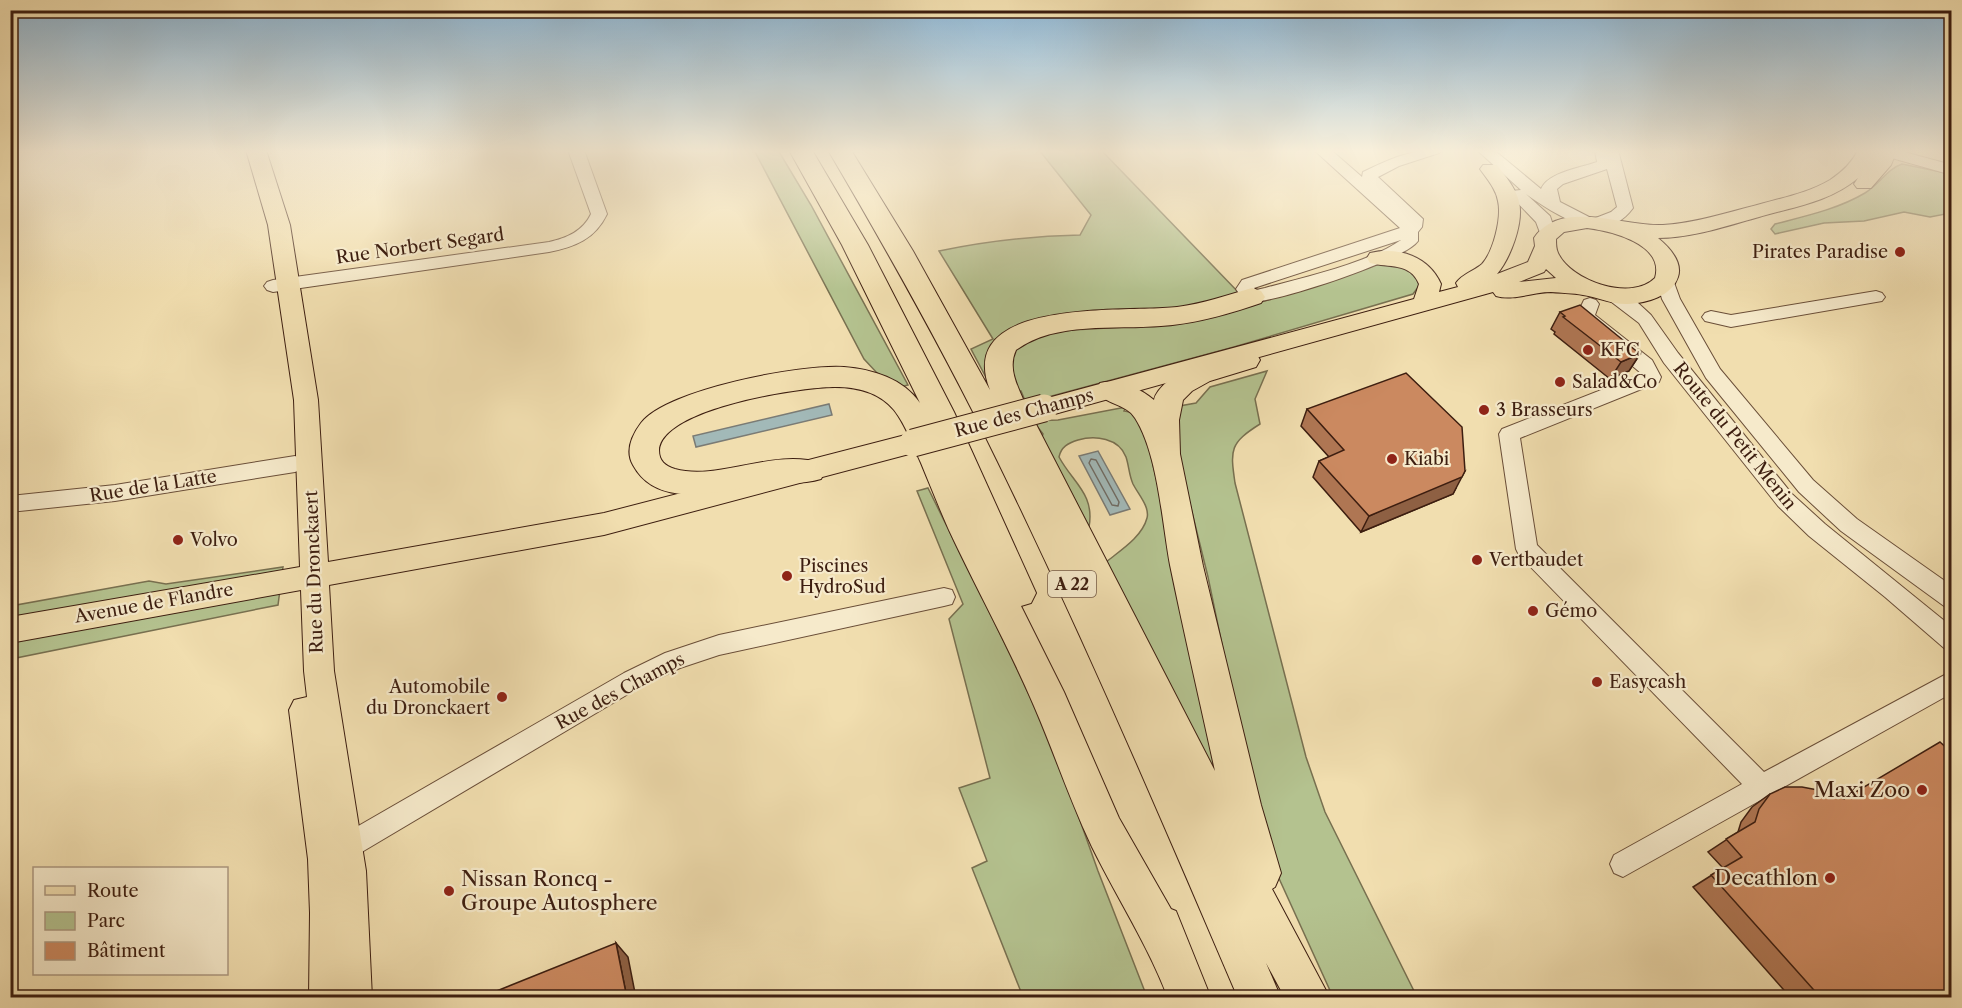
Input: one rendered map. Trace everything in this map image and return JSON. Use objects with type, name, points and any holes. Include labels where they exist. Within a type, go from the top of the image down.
[{"type":"highway","name":"A 22","points":[[827,197],[860,255],[948,431],[1190,998]]},
{"type":"highway","name":"A 22","points":[[867,197],[926,296],[1017,471],[1114,675],[1260,998]]},
{"type":"highway","points":[[1252,297],[1177,316],[1034,327],[1018,333],[1007,341],[1000,352],[998,371],[1009,399],[1204,789],[1261,910],[1309,998]]},
{"type":"highway","points":[[1165,454],[1164,412],[1172,392],[1200,374],[1246,360]]},
{"type":"highway","points":[[810,471],[762,473],[723,481],[686,482],[673,480],[653,471],[647,466],[643,457],[645,444],[651,432],[669,416],[722,396],[792,381],[831,377],[865,379],[882,386],[905,402],[964,528],[1044,688],[1105,831],[1168,945]]},
{"type":"highway","points":[[1110,390],[1132,399],[1150,415],[1165,454],[1192,585],[1250,838],[1269,894],[1315,998]]},
{"type":"main road","name":"Rue du Dronckaert","points":[[256,197],[281,285],[308,423],[303,694],[335,853],[352,914],[353,998]]},
{"type":"main road","name":"Rue du Dronckaert","points":[[271,197],[277,215],[306,583]]},
{"type":"main road","points":[[1392,313],[1475,280],[1490,269],[1498,258],[1508,220],[1509,204],[1506,197]]},
{"type":"main road","points":[[1806,197],[1699,226],[1657,232],[1625,230],[1593,222],[1566,224],[1546,241],[1548,259],[1557,270],[1589,296],[1644,294],[1657,289],[1666,272],[1672,250],[1684,243],[1843,197]]},
{"type":"main road","points":[[1625,230],[1651,244],[1666,272]]},
{"type":"main road","name":"Rue des Champs","points":[[306,583],[481,559],[552,542],[630,518],[1209,364],[1263,346],[1471,291],[1531,270],[1539,264],[1546,241]]},
{"type":"main road","points":[[1378,258],[1405,261],[1423,271],[1430,284],[1425,298]]},
{"type":"main road","name":"Rue des Champs","points":[[1209,364],[1246,360],[1507,291],[1549,285],[1589,296]]},
{"type":"main road","name":"Avenue de Flandre","points":[[10,630],[306,583]]},
{"type":"main road","name":"Avenue de Flandre","points":[[10,637],[157,617],[306,583]]},
{"type":"main road","name":"Rue du Dronckaert","points":[[328,998],[328,913],[335,853]]},
{"type":"street","name":"Rue Norbert Segard","points":[[281,285],[549,247],[575,239],[593,226],[599,214],[593,197]]},
{"type":"street","points":[[1374,197],[1410,230],[1411,237],[1407,245],[1378,258],[1274,293],[1252,297],[1245,289],[1248,284],[1410,230],[1416,224],[1415,219],[1389,197]]},
{"type":"street","points":[[1523,197],[1541,216],[1546,225],[1546,241]]},
{"type":"street","points":[[1542,197],[1553,205],[1593,222],[1617,216],[1624,207],[1622,197]]},
{"type":"street","points":[[1550,197],[1553,205]]},
{"type":"street","name":"Route du Petit Menin","points":[[1666,272],[1671,299],[1713,373],[1806,486],[1849,525],[1952,599]]},
{"type":"street","name":"Route du Petit Menin","points":[[1610,294],[1636,310],[1650,324],[1671,358],[1768,481],[1791,506],[1952,641]]},
{"type":"street","points":[[1589,296],[1585,317],[1645,365],[1652,372],[1652,377],[1509,434],[1527,549],[1761,786]]},
{"type":"street","points":[[1712,316],[1731,321],[1876,297]]},
{"type":"street","name":"Rue de la Latte","points":[[10,504],[115,492],[295,464]]},
{"type":"street","name":"Rue des Champs","points":[[335,853],[632,680],[673,660],[719,645],[944,597]]},
{"type":"street","points":[[1623,864],[1952,681]]},
{"type":"green space","points":[[779,197],[806,197],[908,385],[900,387],[877,373],[864,359]]},
{"type":"green space","points":[[1077,197],[1146,197],[1242,296],[1193,309],[1025,324],[990,385],[971,349],[993,339],[939,251],[1009,240],[1080,235],[1091,215]]},
{"type":"green space","points":[[1858,197],[1951,197],[1951,213],[1930,217],[1904,212],[1864,221],[1824,223],[1775,234],[1771,229],[1775,224],[1822,212]]},
{"type":"green space","points":[[1385,261],[1406,267],[1419,279],[1419,286],[1413,294],[1234,347],[1026,403],[1021,391],[1017,391],[1013,383],[1012,355],[1022,343],[1042,334],[1144,326],[1252,305]]},
{"type":"green space","points":[[1267,371],[1255,399],[1260,424],[1243,436],[1234,448],[1235,483],[1306,757],[1325,812],[1417,997],[1333,997],[1277,874],[1237,717],[1208,577],[1172,431],[1174,407],[1196,403],[1210,387]]},
{"type":"green space","points":[[1132,406],[1141,413],[1235,819],[1106,562],[1136,537],[1147,518],[1147,509],[1133,484],[1123,451],[1112,442],[1092,438],[1074,441],[1061,451],[1059,457],[1086,497],[1090,516],[1089,527],[1042,437],[1043,434],[1033,421],[1058,420],[1126,407],[1124,411],[1129,412]]},
{"type":"green space","points":[[928,488],[1014,662],[1057,756],[1098,871],[1147,997],[1023,997],[972,868],[987,861],[959,788],[990,778],[949,619],[963,604],[917,491]]},
{"type":"green space","points":[[283,567],[278,605],[11,659],[11,606],[149,581],[166,584]]},
{"type":"water","points":[[829,404],[832,415],[696,447],[693,436]]},
{"type":"water","points":[[1098,451],[1130,509],[1110,515],[1079,456]]},
{"type":"building","points":[[1580,305],[1640,354],[1621,362],[1563,317],[1565,316],[1560,312]]},
{"type":"building","name":"Kiabi","points":[[1406,373],[1462,427],[1465,471],[1462,477],[1369,516],[1319,461],[1344,450],[1307,409]]},
{"type":"building","name":"Decathlon","points":[[1940,742],[1952,753],[1952,985],[1935,998],[1821,998],[1711,875],[1742,857],[1726,839],[1755,822],[1759,809],[1770,794],[1785,787],[1823,791],[1844,799]]},
{"type":"building","points":[[616,943],[627,998],[494,998],[494,992]]},
{"type":"place","name":"Pirates Paradise","points":[[1900,252]]},
{"type":"place","name":"KFC","points":[[1588,350]]},
{"type":"place","name":"Salad&Co","points":[[1560,382]]},
{"type":"place","name":"3 Brasseurs","points":[[1484,410]]},
{"type":"place","name":"Kiabi","points":[[1392,459]]},
{"type":"place","name":"Volvo","points":[[178,540]]},
{"type":"place","name":"Vertbaudet","points":[[1477,560]]},
{"type":"place","name":"Piscines HydroSud","points":[[787,576]]},
{"type":"place","name":"Gémo","points":[[1533,611]]},
{"type":"place","name":"Easycash","points":[[1597,682]]},
{"type":"place","name":"Automobile du Dronckaert","points":[[502,697]]},
{"type":"place","name":"Maxi Zoo","points":[[1922,790]]},
{"type":"place","name":"Decathlon","points":[[1830,878]]},
{"type":"place","name":"Nissan Roncq - Groupe Autosphere","points":[[449,891]]}]
